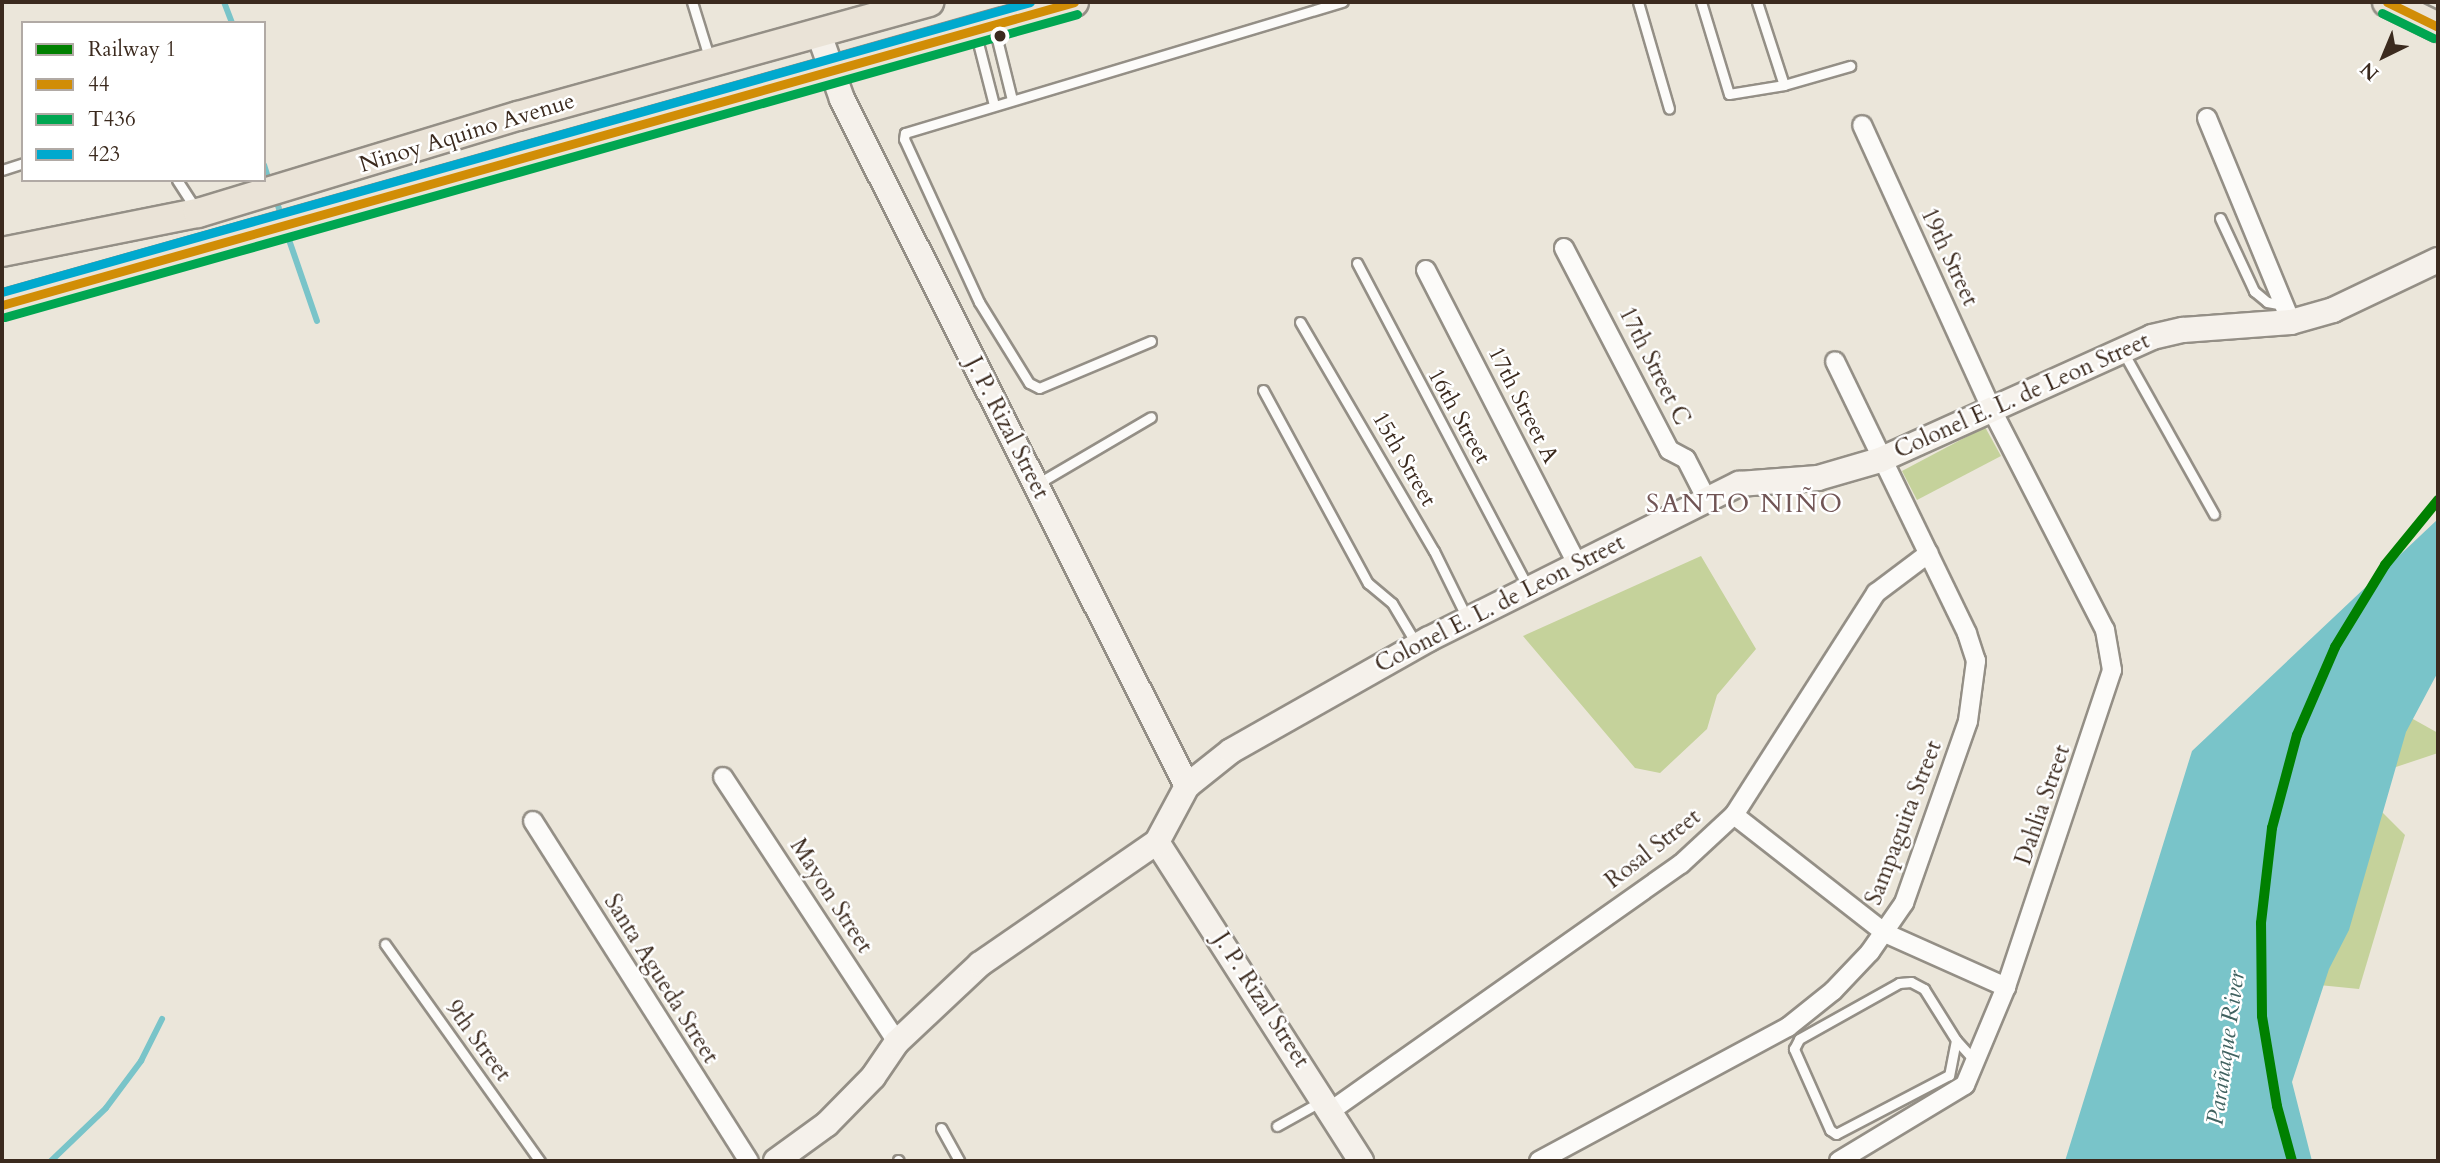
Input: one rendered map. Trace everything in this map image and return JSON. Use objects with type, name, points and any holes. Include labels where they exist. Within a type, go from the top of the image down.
[{"type":"main road","name":"Ninoy Aquino Avenue","points":[[2,305],[828,69],[1074,2]]},
{"type":"main road","points":[[2387,2],[2438,27]]},
{"type":"main road","name":"Ninoy Aquino Avenue","points":[[2,252],[198,213],[246,200],[518,116],[820,34],[920,3]]},
{"type":"street","name":"J. P. Rizal Street","points":[[820,34],[828,69],[1187,786]]},
{"type":"street","points":[[2207,118],[2288,313]]},
{"type":"street","name":"19th Street","points":[[1862,125],[1992,410]]},
{"type":"street","name":"17th Street C","points":[[1564,248],[1669,450],[1686,459],[1707,500]]},
{"type":"street","name":"Colonel E. L. de Leon Street","points":[[776,1161],[827,1124],[873,1077],[898,1042],[980,964],[1157,842],[1187,786],[1231,751],[1418,645],[1576,562],[1739,484],[1818,478],[1880,460],[2122,351],[2183,330],[2288,313],[2333,310],[2438,260]]},
{"type":"street","name":"17th Street A","points":[[1426,270],[1576,562]]},
{"type":"street","name":"Sampaguita Street","points":[[1539,1161],[1787,1027],[1833,991],[1885,933],[1904,903],[1968,721],[1976,661],[1928,553],[1880,460],[1835,360]]},
{"type":"street","name":"Dahlia Street","points":[[1839,1161],[1965,1085],[2006,987],[2112,670],[2105,630],[1992,410]]},
{"type":"street","name":"Rosal Street","points":[[1329,1105],[1681,864],[1734,815],[1876,593],[1928,553]]},
{"type":"street","name":"Mayon Street","points":[[723,777],[898,1042]]},
{"type":"street","points":[[1734,815],[1885,933],[2006,987]]},
{"type":"street","name":"Santa Agueda Street","points":[[533,821],[749,1161]]},
{"type":"street","name":"J. P. Rizal Street","points":[[1157,842],[1329,1105],[1361,1161]]},
{"type":"lane","points":[[692,2],[712,64]]},
{"type":"lane","points":[[1297,2],[1300,14]]},
{"type":"lane","points":[[1151,341],[1039,388],[1028,383],[979,302],[904,139],[911,128],[1300,14],[1316,6],[1343,2]]},
{"type":"lane","points":[[1637,2],[1669,109]]},
{"type":"lane","points":[[1701,2],[1725,90],[1735,96],[1850,66]]},
{"type":"lane","points":[[1757,2],[1784,85]]},
{"type":"lane","points":[[984,27],[1012,100]]},
{"type":"lane","points":[[984,27],[994,105]]},
{"type":"lane","points":[[2,170],[21,164]]},
{"type":"lane","points":[[178,182],[198,213]]},
{"type":"lane","points":[[2220,218],[2254,290],[2267,302],[2288,313]]},
{"type":"lane","name":"16th Street","points":[[1357,263],[1528,587]]},
{"type":"lane","name":"15th Street","points":[[1300,322],[1434,551],[1467,619]]},
{"type":"lane","points":[[2122,351],[2214,514]]},
{"type":"lane","points":[[1263,390],[1368,583],[1392,603],[1418,645]]},
{"type":"lane","points":[[1035,484],[1151,417]]},
{"type":"lane","name":"9th Street","points":[[385,944],[540,1161]]},
{"type":"lane","points":[[1955,1040],[1949,1075],[1836,1134],[1830,1130],[1794,1049],[1799,1040],[1899,983],[1924,989],[1955,1040],[1975,1061]]},
{"type":"lane","points":[[1277,1126],[1329,1105]]},
{"type":"lane","points":[[942,1128],[959,1161]]},
{"type":"green space","points":[[1985,427],[2001,456],[1917,500],[1902,471]]},
{"type":"green space","points":[[1701,556],[1756,649],[1717,695],[1707,729],[1660,773],[1635,768],[1523,636]]},
{"type":"green space","points":[[2404,714],[2438,733],[2438,753],[2393,768]]},
{"type":"green space","points":[[2376,806],[2405,835],[2359,989],[2319,985]]},
{"type":"water","name":"Parañaque River","points":[[2438,519],[2438,672],[2406,732],[2349,930],[2329,969],[2292,1082],[2312,1161],[2065,1161],[2192,751]]},
{"type":"waterway","points":[[224,2],[231,21]]},
{"type":"waterway","points":[[266,171],[270,183]]},
{"type":"waterway","points":[[275,197],[283,220]]},
{"type":"waterway","points":[[287,234],[317,321]]},
{"type":"waterway","points":[[51,1161],[106,1108],[141,1061],[162,1019]]},
{"type":"rail line","name":"1","points":[[2292,1161],[2277,1106],[2262,1016],[2261,923],[2272,828],[2297,735],[2335,647],[2385,565],[2438,500]]},
{"type":"transit line","name":"423","points":[[2,292],[1030,2]]},
{"type":"transit line","name":"44","points":[[2,305],[1074,2]]},
{"type":"transit line","name":"44","points":[[2387,2],[2438,27]]},
{"type":"transit line","name":"T436","points":[[2382,13],[2433,38]]},
{"type":"transit line","name":"T436","points":[[5,317],[1077,14]]},
{"type":"district","name":"SANTO NIÑO","points":[[1745,504]]}]
